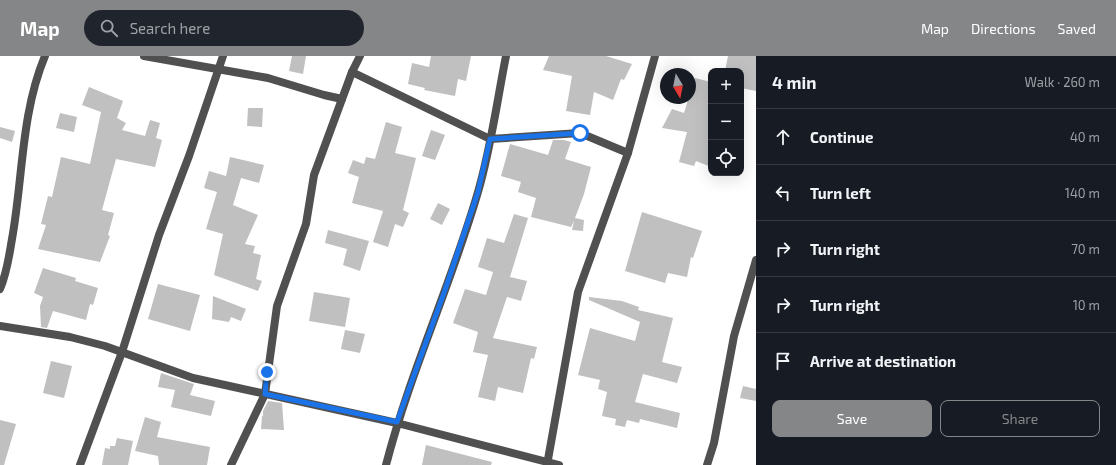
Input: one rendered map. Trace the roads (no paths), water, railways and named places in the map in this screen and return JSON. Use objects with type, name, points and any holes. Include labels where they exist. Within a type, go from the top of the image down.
[{"type":"street","points":[[0,289],[5,277],[17,212],[31,99],[37,76],[45,56]]},
{"type":"street","points":[[144,56],[220,68],[268,78],[324,95],[342,98]]},
{"type":"street","points":[[80,465],[122,352],[159,236],[190,156],[223,56]]},
{"type":"street","points":[[231,465],[265,394],[277,306],[306,224],[314,175],[352,72],[360,56]]},
{"type":"street","points":[[386,465],[397,422],[445,290],[478,192],[506,56]]},
{"type":"street","points":[[547,464],[578,292],[628,153],[655,56]]},
{"type":"street","points":[[352,72],[490,139],[580,133],[628,153]]},
{"type":"street","points":[[707,465],[714,442],[734,336],[756,260]]},
{"type":"street","points":[[0,326],[70,337],[122,352],[193,378],[397,422],[547,464],[559,465]]}]
